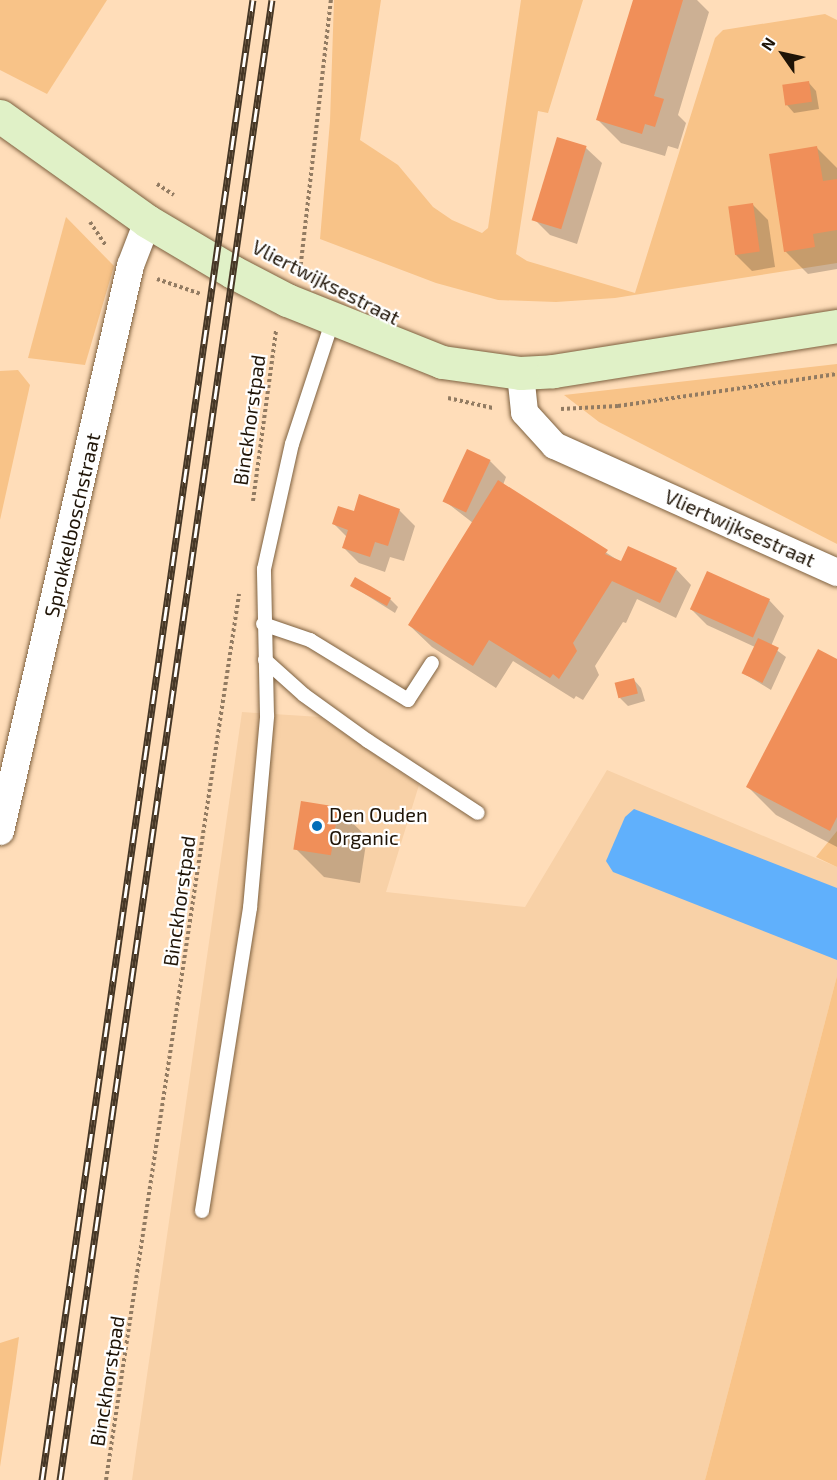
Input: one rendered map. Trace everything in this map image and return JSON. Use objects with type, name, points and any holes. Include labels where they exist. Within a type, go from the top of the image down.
[{"type":"street","name":"Vliertwijksestraat","points":[[0,116],[147,221],[233,273],[333,319],[442,363],[520,374],[610,364],[837,326]]},
{"type":"street","name":"Sprokkelboschstraat","points":[[0,831],[110,365],[130,265],[147,221]]},
{"type":"street","name":"Vliertwijksestraat","points":[[520,374],[524,411],[554,445],[837,572]]},
{"type":"lane","name":"Vliertwijksestraat","points":[[202,1211],[250,908],[267,716],[263,624],[264,569],[292,444],[333,319]]},
{"type":"lane","points":[[263,624],[310,640],[408,699],[432,663]]},
{"type":"lane","points":[[266,660],[304,695],[368,741],[478,813]]},
{"type":"path","name":"Vliertwijksestraat","points":[[290,265],[301,271],[331,0]]},
{"type":"path","points":[[147,177],[184,202]]},
{"type":"path","name":"Binckhorstpad","points":[[251,510],[276,326]]},
{"type":"path","name":"Binckhorstpad","points":[[106,1480],[240,591]]},
{"type":"shaded area","points":[[0,0],[107,0],[47,94],[0,70]]},
{"type":"shaded area","points":[[334,0],[381,0],[360,140],[398,165],[433,207],[452,220],[482,233],[488,228],[521,0],[583,0],[548,113],[538,111],[516,254],[527,261],[635,293],[715,38],[723,30],[825,14],[837,20],[837,263],[615,298],[556,302],[498,300],[436,283],[320,239],[330,121]]},
{"type":"shaded area","points":[[66,217],[114,266],[85,365],[28,358]]},
{"type":"shaded area","points":[[837,364],[837,544],[599,422],[564,395]]},
{"type":"shaded area","points":[[18,370],[30,385],[0,520],[0,371]]},
{"type":"shaded area","points":[[242,712],[320,717],[419,785],[386,892],[525,907],[607,770],[837,867],[837,976],[705,1480],[132,1480]]},
{"type":"shaded area","points":[[837,831],[837,867],[816,857]]},
{"type":"shaded area","points":[[837,976],[837,1480],[705,1480]]},
{"type":"shaded area","points":[[19,1337],[12,1388],[0,1467],[0,1343]]},
{"type":"water","points":[[634,809],[837,888],[837,960],[613,872],[606,861],[625,817]]},
{"type":"building","points":[[633,0],[683,0],[654,96],[664,99],[655,127],[645,124],[642,134],[596,120]]},
{"type":"building","points":[[809,81],[812,102],[785,106],[782,85]]},
{"type":"building","points":[[557,137],[587,146],[561,229],[532,220]]},
{"type":"building","points":[[817,146],[823,181],[837,179],[837,230],[813,234],[815,247],[784,252],[769,154]]},
{"type":"building","points":[[753,203],[760,252],[735,255],[728,206]]},
{"type":"building","points":[[467,449],[491,460],[466,513],[442,502]]},
{"type":"building","points":[[498,480],[608,550],[605,554],[621,561],[628,546],[677,568],[660,603],[612,581],[573,643],[577,651],[559,679],[553,674],[550,678],[489,640],[473,666],[408,625]]},
{"type":"building","points":[[359,494],[400,509],[388,546],[375,542],[370,557],[342,548],[348,530],[332,524],[338,506],[354,511]]},
{"type":"building","points":[[707,571],[770,599],[753,637],[690,609]]},
{"type":"building","points":[[355,577],[391,598],[387,606],[350,586]]},
{"type":"building","points":[[758,638],[779,648],[762,683],[742,673]]},
{"type":"building","points":[[818,649],[837,659],[837,817],[830,831],[746,787]]},
{"type":"building","points":[[634,678],[638,694],[618,698],[615,683]]},
{"type":"building","points":[[301,801],[339,807],[331,855],[293,849]]},
{"type":"railway","points":[[42,1480],[253,0]]},
{"type":"railway","points":[[60,1480],[272,0]]},
{"type":"place","name":"Den Ouden Organic","points":[[317,826]]}]
